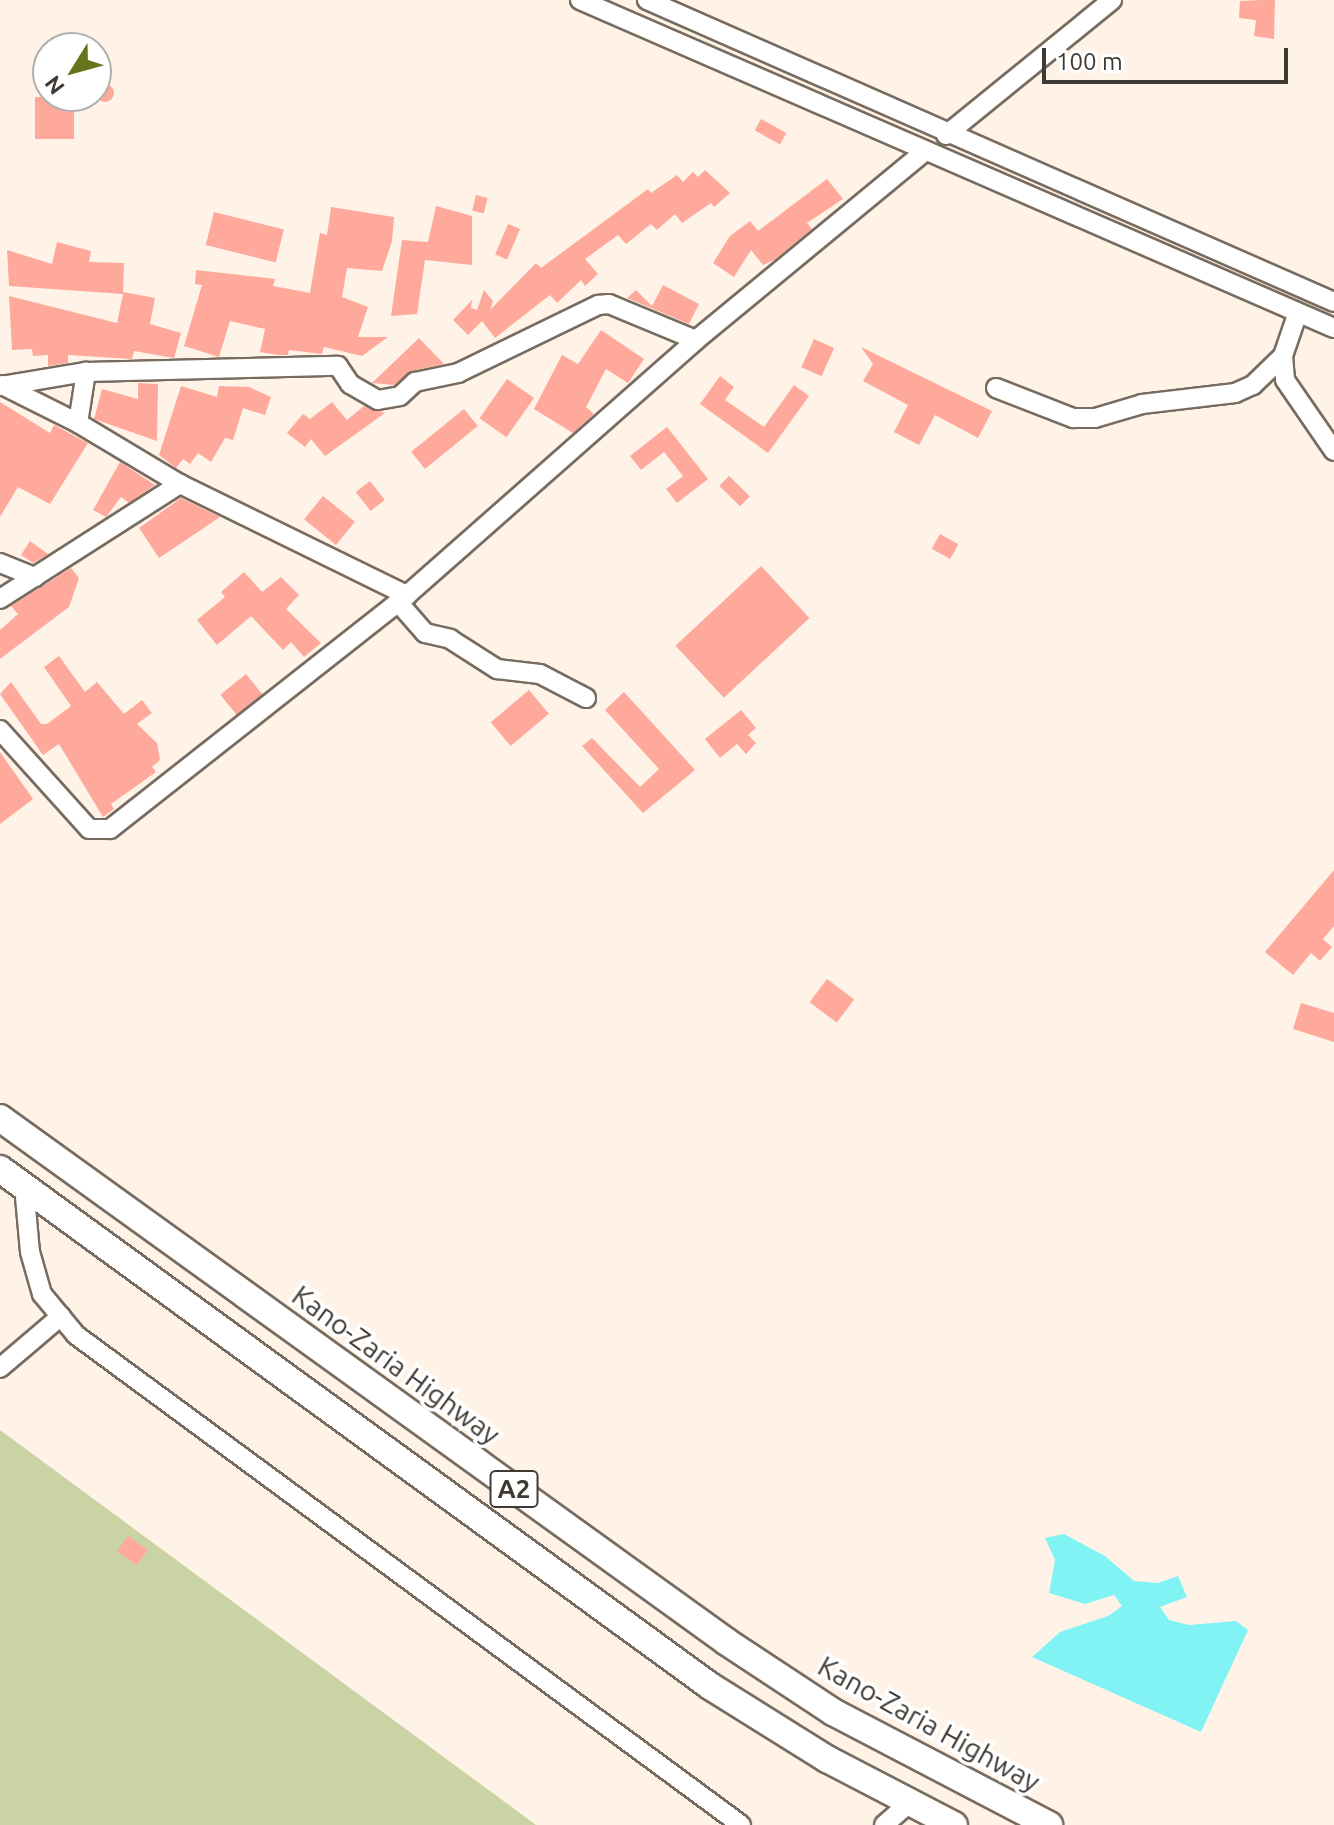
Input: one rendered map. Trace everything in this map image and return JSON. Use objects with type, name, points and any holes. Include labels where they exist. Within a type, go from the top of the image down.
[{"type":"highway","name":"Kano-Zaria Highway","points":[[0,1118],[727,1642],[833,1712],[1049,1825]]},
{"type":"highway","name":"A2","points":[[0,1169],[710,1686],[827,1759],[954,1825]]},
{"type":"street","points":[[580,0],[1297,315],[1334,328]]},
{"type":"street","points":[[647,0],[946,135],[1334,302]]},
{"type":"street","points":[[946,135],[1112,0]]},
{"type":"street","points":[[0,730],[89,829],[103,832],[403,599],[696,340],[924,152]]},
{"type":"street","points":[[1214,278],[1225,256]]},
{"type":"street","points":[[1,385],[86,372],[338,366],[350,384],[378,400],[400,396],[415,382],[458,373],[598,305],[609,304],[696,340]]},
{"type":"street","points":[[1297,315],[1283,356],[1285,380],[1296,403],[1334,451]]},
{"type":"street","points":[[996,388],[1049,411],[1095,418],[1142,404],[1235,393],[1253,385],[1283,356]]},
{"type":"street","points":[[78,423],[86,372]]},
{"type":"street","points":[[1,385],[78,423],[180,484],[403,599],[425,633],[450,639],[497,669],[540,674],[586,698]]},
{"type":"street","points":[[0,599],[180,484]]},
{"type":"street","points":[[0,563],[35,577]]},
{"type":"street","points":[[24,1186],[38,1280],[76,1335],[741,1825]]},
{"type":"street","points":[[0,1368],[61,1316]]},
{"type":"street","points":[[884,1825],[910,1802]]},
{"type":"green space","points":[[0,1430],[536,1825],[0,1825]]},
{"type":"water","points":[[1064,1534],[1105,1556],[1134,1581],[1158,1583],[1178,1576],[1187,1597],[1160,1607],[1169,1620],[1189,1625],[1236,1621],[1248,1630],[1201,1732],[1032,1657],[1060,1632],[1108,1616],[1122,1606],[1114,1595],[1085,1604],[1049,1593],[1055,1560],[1045,1538]]},
{"type":"building","points":[[1275,0],[1274,39],[1254,36],[1256,20],[1239,18],[1240,1]]},
{"type":"building","points":[[35,112],[74,112],[74,139],[35,139]]},
{"type":"building","points":[[761,119],[786,133],[780,144],[755,130]]},
{"type":"building","points":[[705,170],[730,193],[714,207],[711,203],[682,223],[675,214],[657,230],[651,224],[626,244],[618,235],[585,259],[598,274],[585,286],[581,280],[557,303],[550,295],[495,338],[482,321],[468,335],[453,320],[472,300],[471,308],[477,310],[484,290],[493,301],[490,310],[536,263],[541,268],[648,189],[651,193],[677,175],[683,182],[693,172],[698,177]]},
{"type":"building","points":[[827,179],[843,199],[807,223],[812,229],[774,260],[763,265],[751,250],[734,277],[713,263],[730,236],[750,221],[758,231]]},
{"type":"building","points":[[476,195],[488,198],[484,213],[472,211]]},
{"type":"building","points":[[436,206],[472,216],[472,265],[425,260],[417,314],[391,316],[402,240],[428,242]]},
{"type":"building","points":[[331,207],[394,217],[392,241],[382,271],[347,268],[342,297],[368,307],[358,337],[388,337],[362,356],[324,347],[322,354],[289,350],[288,355],[278,355],[260,352],[265,329],[230,321],[219,357],[184,346],[202,285],[195,284],[196,270],[275,279],[273,286],[310,293],[320,233],[327,235]]},
{"type":"building","points":[[214,212],[284,229],[276,262],[206,245]]},
{"type":"building","points":[[508,224],[520,229],[507,259],[495,254]]},
{"type":"building","points":[[57,242],[91,251],[89,262],[124,263],[123,292],[155,298],[150,324],[181,333],[174,358],[134,351],[132,359],[68,355],[68,363],[48,366],[48,355],[33,356],[32,349],[12,350],[9,296],[117,323],[123,294],[9,286],[7,250],[52,264]]},
{"type":"building","points":[[663,285],[699,304],[689,324],[627,298],[636,290],[652,306]]},
{"type":"building","points":[[601,330],[644,359],[628,383],[606,369],[586,407],[594,414],[573,433],[534,409],[562,355],[578,364]]},
{"type":"building","points":[[419,338],[444,364],[412,371],[394,385],[372,383]]},
{"type":"building","points":[[814,339],[834,348],[821,376],[801,367]]},
{"type":"building","points":[[861,347],[992,411],[978,438],[935,415],[919,445],[894,432],[908,405],[863,381],[873,364]]},
{"type":"building","points":[[720,376],[734,387],[725,400],[764,427],[794,385],[809,396],[768,453],[700,404]]},
{"type":"building","points":[[507,379],[534,398],[507,437],[479,418]]},
{"type":"building","points":[[138,383],[158,384],[157,441],[94,419],[102,389],[138,399]]},
{"type":"building","points":[[181,386],[217,397],[219,386],[249,387],[271,397],[265,415],[243,408],[233,440],[225,438],[211,462],[198,453],[190,464],[183,459],[176,468],[159,455]]},
{"type":"building","points":[[0,402],[50,433],[54,425],[88,443],[50,504],[18,487],[0,517]]},
{"type":"building","points":[[332,402],[347,420],[364,406],[385,413],[325,456],[311,439],[305,447],[287,433],[303,414],[310,419]]},
{"type":"building","points":[[464,409],[478,426],[425,469],[411,452]]},
{"type":"building","points":[[667,427],[708,479],[677,503],[666,489],[683,476],[664,452],[641,470],[630,456]]},
{"type":"building","points":[[120,462],[155,485],[129,503],[121,497],[106,517],[93,510]]},
{"type":"building","points":[[729,476],[750,496],[740,506],[719,486]]},
{"type":"building","points":[[370,481],[385,500],[371,511],[356,492]]},
{"type":"building","points":[[323,496],[355,522],[336,545],[304,519]]},
{"type":"building","points":[[181,498],[220,517],[159,558],[139,528]]},
{"type":"building","points":[[940,534],[958,544],[950,559],[932,549]]},
{"type":"building","points":[[30,541],[48,554],[33,563],[21,555]]},
{"type":"building","points":[[761,566],[809,618],[724,698],[675,646]]},
{"type":"building","points":[[71,568],[79,578],[69,607],[0,659],[0,630],[18,614],[11,606]]},
{"type":"building","points":[[244,572],[262,592],[281,577],[299,595],[286,609],[321,643],[304,657],[291,642],[283,650],[251,616],[217,645],[197,620],[225,597],[221,592]]},
{"type":"building","points":[[59,656],[85,692],[97,682],[124,714],[142,700],[152,713],[137,724],[157,743],[160,760],[152,767],[156,772],[111,804],[114,809],[103,817],[59,744],[43,755],[0,694],[11,682],[41,724],[47,724],[71,706],[44,667]]},
{"type":"building","points":[[246,674],[262,694],[237,715],[220,695]]},
{"type":"building","points":[[529,690],[549,714],[511,746],[491,722]]},
{"type":"building","points":[[624,692],[695,770],[643,813],[582,746],[592,738],[640,787],[659,769],[605,710]]},
{"type":"building","points":[[741,710],[756,728],[748,735],[756,743],[746,754],[737,744],[720,758],[705,739]]},
{"type":"building","points":[[0,752],[33,799],[0,824]]},
{"type":"building","points":[[1334,870],[1334,926],[1323,939],[1332,947],[1320,961],[1311,953],[1293,975],[1265,952]]},
{"type":"building","points":[[827,979],[854,999],[837,1023],[810,1002]]},
{"type":"building","points":[[1301,1003],[1334,1013],[1334,1042],[1293,1029]]},
{"type":"building","points":[[128,1536],[148,1550],[137,1565],[117,1552]]}]
